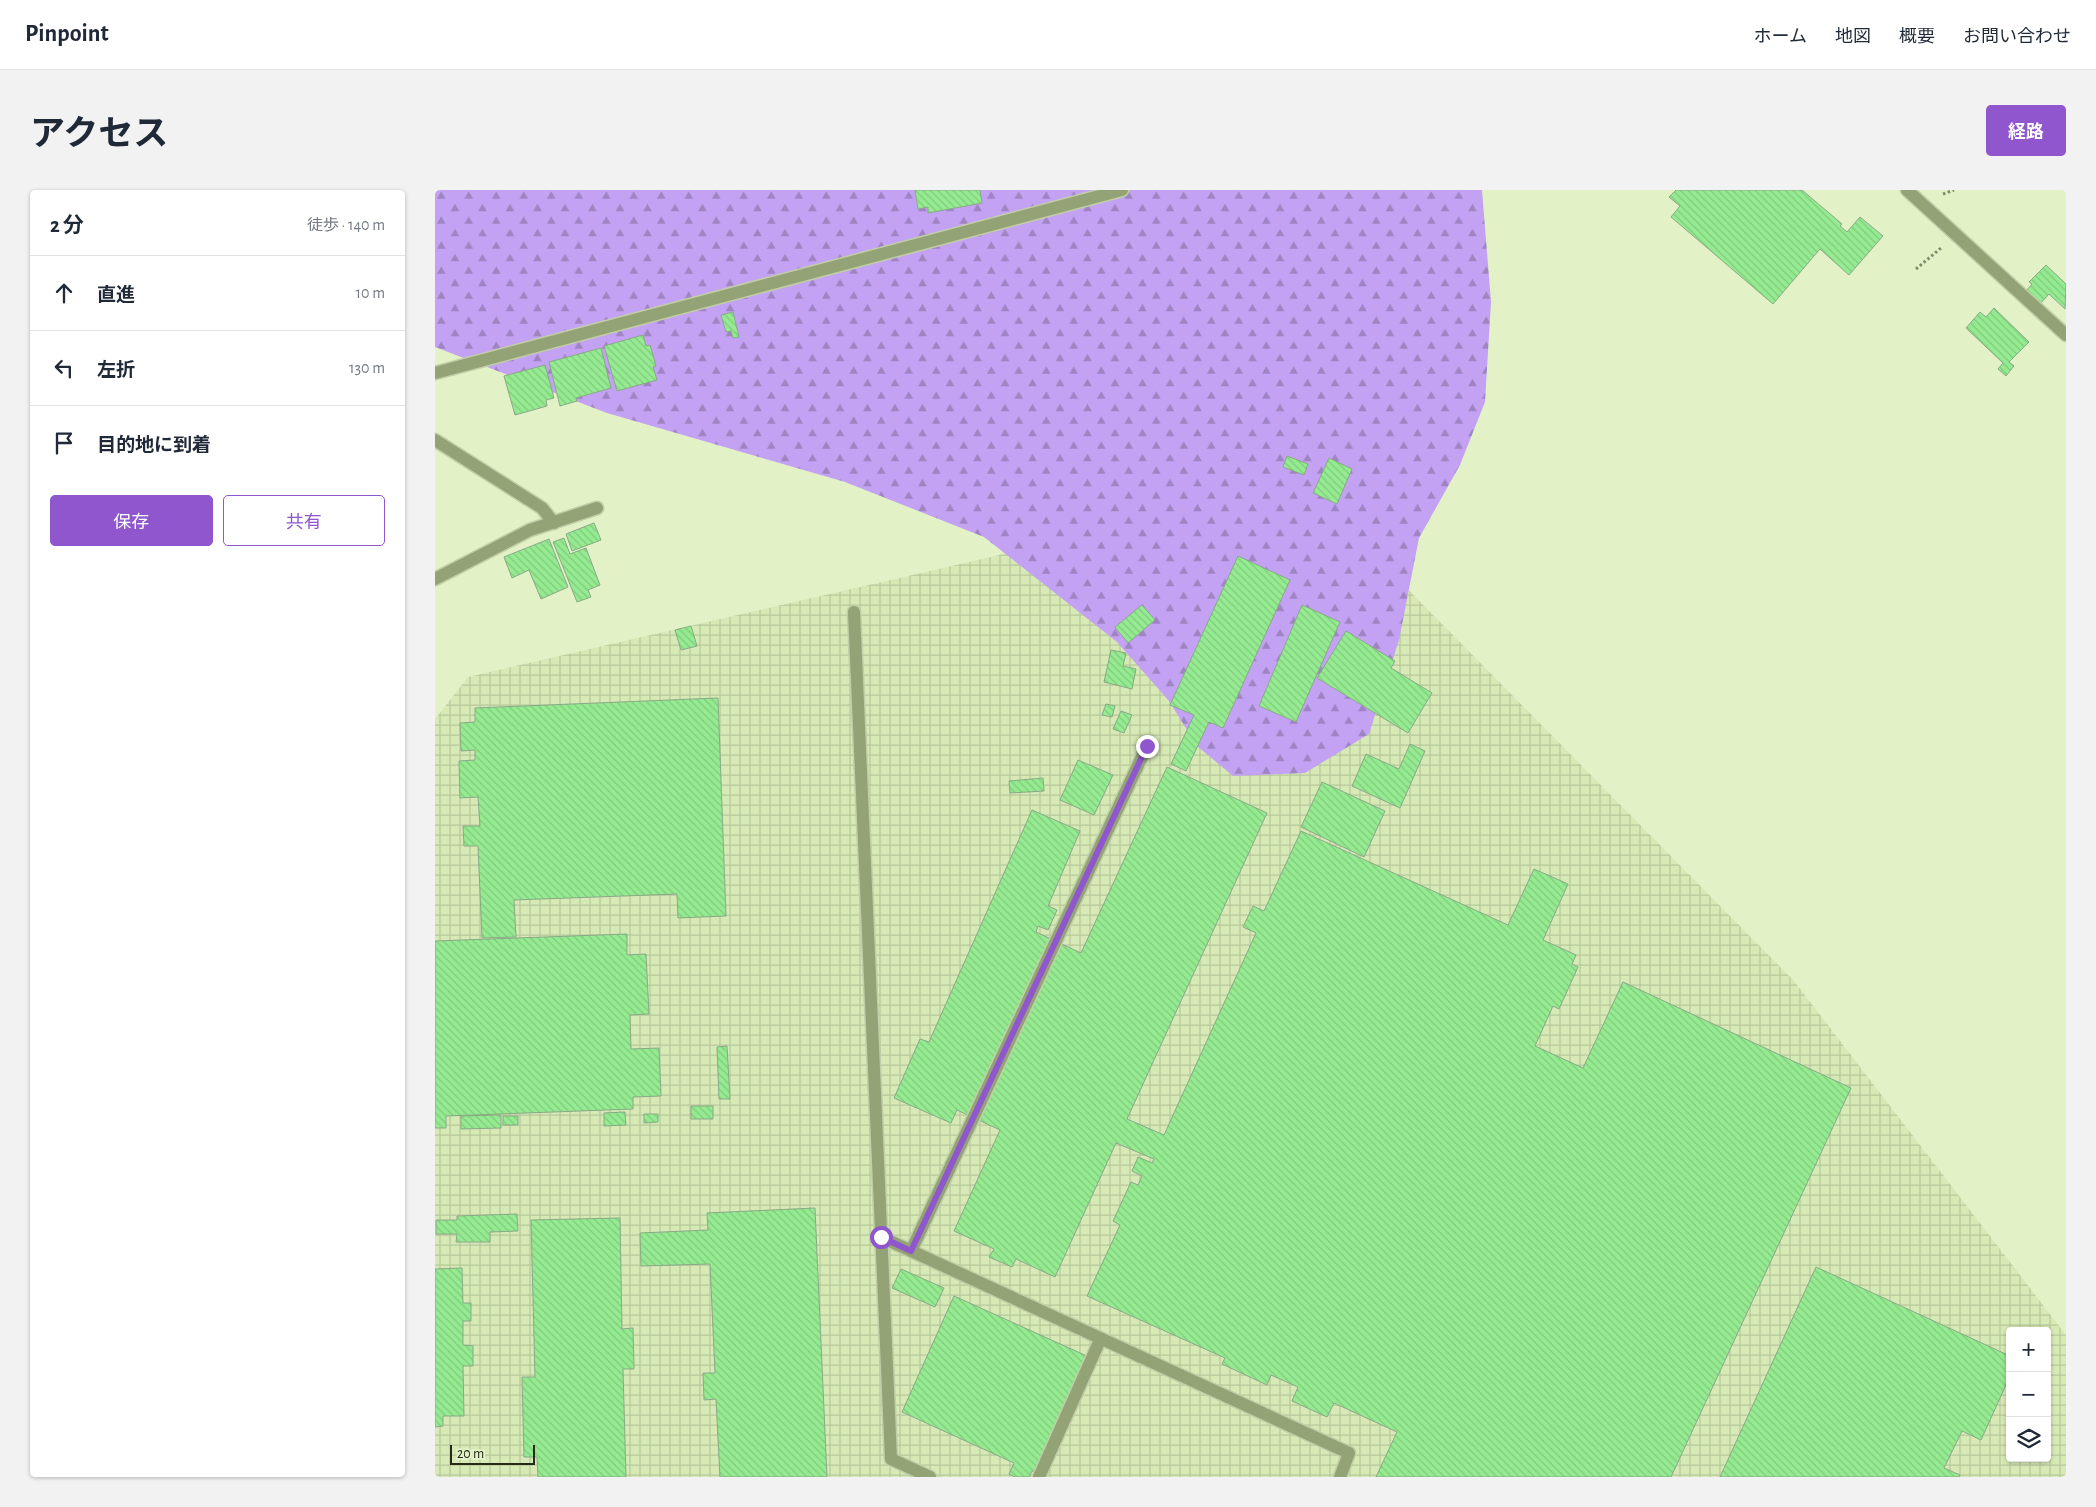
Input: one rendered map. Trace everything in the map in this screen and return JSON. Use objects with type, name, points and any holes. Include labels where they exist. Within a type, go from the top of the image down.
[{"type":"street","points":[[435,373],[1122,190]]},
{"type":"street","points":[[1907,190],[2066,334]]},
{"type":"street","points":[[435,440],[542,508],[553,522]]},
{"type":"street","points":[[435,578],[531,530],[597,508]]},
{"type":"street","points":[[854,612],[891,1459],[930,1477]]},
{"type":"street","points":[[911,1251],[1147,746]]},
{"type":"street","points":[[881,1237],[1100,1340],[1349,1453],[1340,1477]]},
{"type":"street","points":[[1039,1477],[1100,1340]]},
{"type":"path","points":[[1916,269],[1956,234]]},
{"type":"shaded area","points":[[1305,485],[1794,981],[2066,1335],[2066,1477],[435,1477],[435,719],[468,677]]},
{"type":"green space","points":[[435,190],[1482,190],[1491,302],[1485,402],[1460,465],[1419,538],[1399,640],[1369,734],[1305,773],[1233,776],[1197,746],[1169,701],[1117,642],[984,537],[845,482],[607,413],[435,347]]},
{"type":"building","points":[[915,190],[980,190],[982,203],[928,213],[928,207],[918,209]]},
{"type":"building","points":[[1676,190],[1802,190],[1842,224],[1840,226],[1847,232],[1860,217],[1883,236],[1849,275],[1820,249],[1773,304],[1671,217],[1680,206],[1669,197]]},
{"type":"building","points":[[2046,265],[2066,284],[2065,309],[2049,294],[2040,304],[2026,291],[2032,284],[2029,282]]},
{"type":"building","points":[[1994,308],[2029,342],[2009,362],[2014,366],[2006,376],[1998,369],[2003,363],[1966,328],[1980,312],[1986,317]]},
{"type":"building","points":[[733,312],[739,337],[733,338],[731,331],[726,332],[721,315]]},
{"type":"building","points":[[643,335],[646,346],[650,345],[656,366],[653,367],[657,380],[617,391],[604,346]]},
{"type":"building","points":[[601,348],[611,388],[576,398],[577,401],[560,406],[549,362]]},
{"type":"building","points":[[545,365],[554,398],[546,400],[547,406],[515,415],[504,376]]},
{"type":"building","points":[[1287,456],[1308,464],[1304,475],[1283,467]]},
{"type":"building","points":[[1329,458],[1352,469],[1337,504],[1313,493]]},
{"type":"building","points":[[594,523],[601,540],[572,551],[566,534]]},
{"type":"building","points":[[564,538],[570,554],[586,548],[600,585],[588,590],[591,597],[577,602],[553,542]]},
{"type":"building","points":[[549,539],[568,587],[541,599],[529,570],[512,578],[504,557]]},
{"type":"building","points":[[1238,556],[1290,580],[1223,728],[1209,722],[1186,771],[1171,764],[1194,715],[1170,705]]},
{"type":"building","points":[[1142,605],[1155,620],[1128,643],[1115,627]]},
{"type":"building","points":[[1302,605],[1340,622],[1296,722],[1259,706]]},
{"type":"building","points":[[691,626],[697,646],[681,650],[675,630]]},
{"type":"building","points":[[1346,631],[1395,661],[1391,668],[1432,693],[1408,733],[1317,678]]},
{"type":"building","points":[[1111,650],[1126,653],[1123,666],[1136,669],[1132,689],[1104,682]]},
{"type":"building","points":[[718,698],[726,916],[678,918],[677,894],[514,900],[516,937],[482,938],[478,846],[464,846],[463,826],[480,826],[478,797],[460,798],[459,761],[475,760],[475,750],[461,751],[460,723],[475,722],[475,708]]},
{"type":"building","points":[[1106,704],[1115,706],[1112,717],[1102,715]]},
{"type":"building","points":[[1121,711],[1132,715],[1124,733],[1113,729]]},
{"type":"building","points":[[1410,744],[1425,751],[1400,808],[1352,786],[1366,754],[1399,769]]},
{"type":"building","points":[[1078,760],[1113,775],[1094,815],[1060,800]]},
{"type":"building","points":[[1167,767],[1267,813],[1127,1119],[1164,1135],[1256,933],[1243,927],[1253,906],[1264,911],[1301,831],[1508,925],[1534,869],[1568,884],[1543,940],[1576,955],[1572,964],[1578,967],[1559,1009],[1553,1006],[1535,1046],[1583,1068],[1623,982],[1851,1088],[1671,1477],[1376,1477],[1397,1432],[1334,1403],[1327,1417],[1292,1401],[1298,1387],[1271,1375],[1267,1385],[1222,1364],[1225,1358],[1087,1296],[1120,1225],[1113,1221],[1131,1182],[1138,1185],[1142,1176],[1132,1171],[1138,1157],[1152,1163],[1154,1159],[1116,1143],[1055,1277],[1016,1259],[1012,1267],[989,1257],[994,1249],[954,1231],[1000,1130],[957,1110],[951,1123],[894,1098],[920,1039],[929,1042],[1032,810],[1080,831],[1048,906],[1057,910],[1048,930],[1038,926],[1036,932],[1081,953]]},
{"type":"building","points":[[1043,778],[1044,791],[1010,793],[1009,781]]},
{"type":"building","points":[[1322,782],[1385,811],[1364,857],[1301,827]]},
{"type":"building","points":[[627,934],[627,955],[646,954],[649,1014],[630,1015],[631,1049],[659,1048],[661,1096],[633,1097],[633,1109],[446,1116],[446,1128],[435,1128],[435,941]]},
{"type":"building","points":[[727,1046],[730,1099],[719,1099],[717,1047]]},
{"type":"building","points":[[691,1106],[713,1106],[713,1119],[691,1119]]},
{"type":"building","points":[[625,1112],[626,1125],[604,1126],[604,1113]]},
{"type":"building","points":[[644,1114],[658,1114],[658,1122],[644,1123]]},
{"type":"building","points":[[501,1115],[501,1128],[461,1129],[461,1116]]},
{"type":"building","points":[[503,1116],[518,1116],[518,1125],[503,1125]]},
{"type":"building","points":[[815,1208],[827,1477],[720,1477],[716,1399],[704,1400],[703,1373],[715,1373],[710,1264],[641,1266],[640,1233],[708,1230],[707,1213]]},
{"type":"building","points":[[517,1214],[518,1231],[490,1232],[490,1242],[456,1242],[457,1234],[436,1234],[436,1220],[457,1220],[457,1216]]},
{"type":"building","points":[[620,1218],[622,1329],[633,1328],[634,1369],[623,1369],[626,1477],[538,1477],[537,1457],[524,1457],[522,1377],[535,1377],[531,1220]]},
{"type":"building","points":[[1816,1267],[2006,1354],[2006,1385],[1981,1440],[1962,1431],[1944,1468],[1960,1475],[1959,1477],[1720,1477]]},
{"type":"building","points":[[462,1268],[463,1303],[471,1303],[471,1321],[463,1321],[463,1345],[473,1346],[473,1366],[463,1366],[464,1416],[443,1416],[443,1426],[435,1427],[435,1269]]},
{"type":"building","points":[[901,1269],[944,1288],[935,1307],[892,1288]]},
{"type":"building","points":[[954,1296],[1089,1357],[1036,1473],[1032,1471],[1029,1477],[1015,1477],[1009,1474],[1014,1463],[902,1412]]},
{"type":"route","points":[[881,1237],[911,1251],[1147,746]]}]
